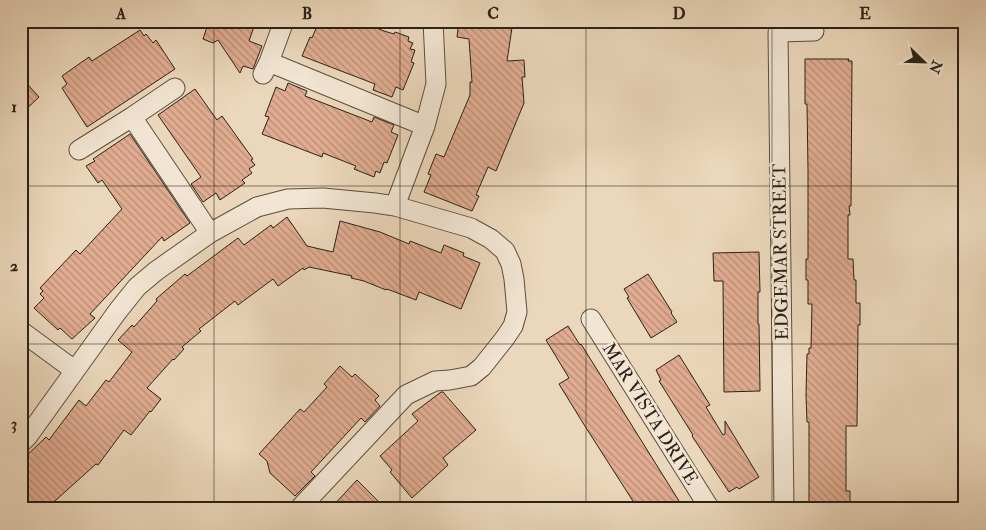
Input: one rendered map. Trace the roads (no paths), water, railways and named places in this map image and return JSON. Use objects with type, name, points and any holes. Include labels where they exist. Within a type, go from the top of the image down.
[{"type":"street","points":[[284,21],[266,68],[425,126]]},
{"type":"street","points":[[395,206],[425,126],[436,84],[433,21]]},
{"type":"street","name":"EDGEMAR STREET","points":[[784,509],[778,32],[814,31]]},
{"type":"street","points":[[79,150],[175,88]]},
{"type":"street","points":[[132,117],[210,232]]},
{"type":"street","points":[[21,443],[28,436],[117,312],[138,287],[156,271],[210,232],[256,207],[288,199],[322,198],[395,206],[472,228],[491,239],[504,251],[510,264],[516,293],[517,312],[513,326],[482,367],[471,376],[435,381],[406,395],[300,509]]},
{"type":"street","name":"MAR VISTA DRIVE","points":[[591,319],[710,509]]},
{"type":"street","points":[[21,331],[74,370]]}]
